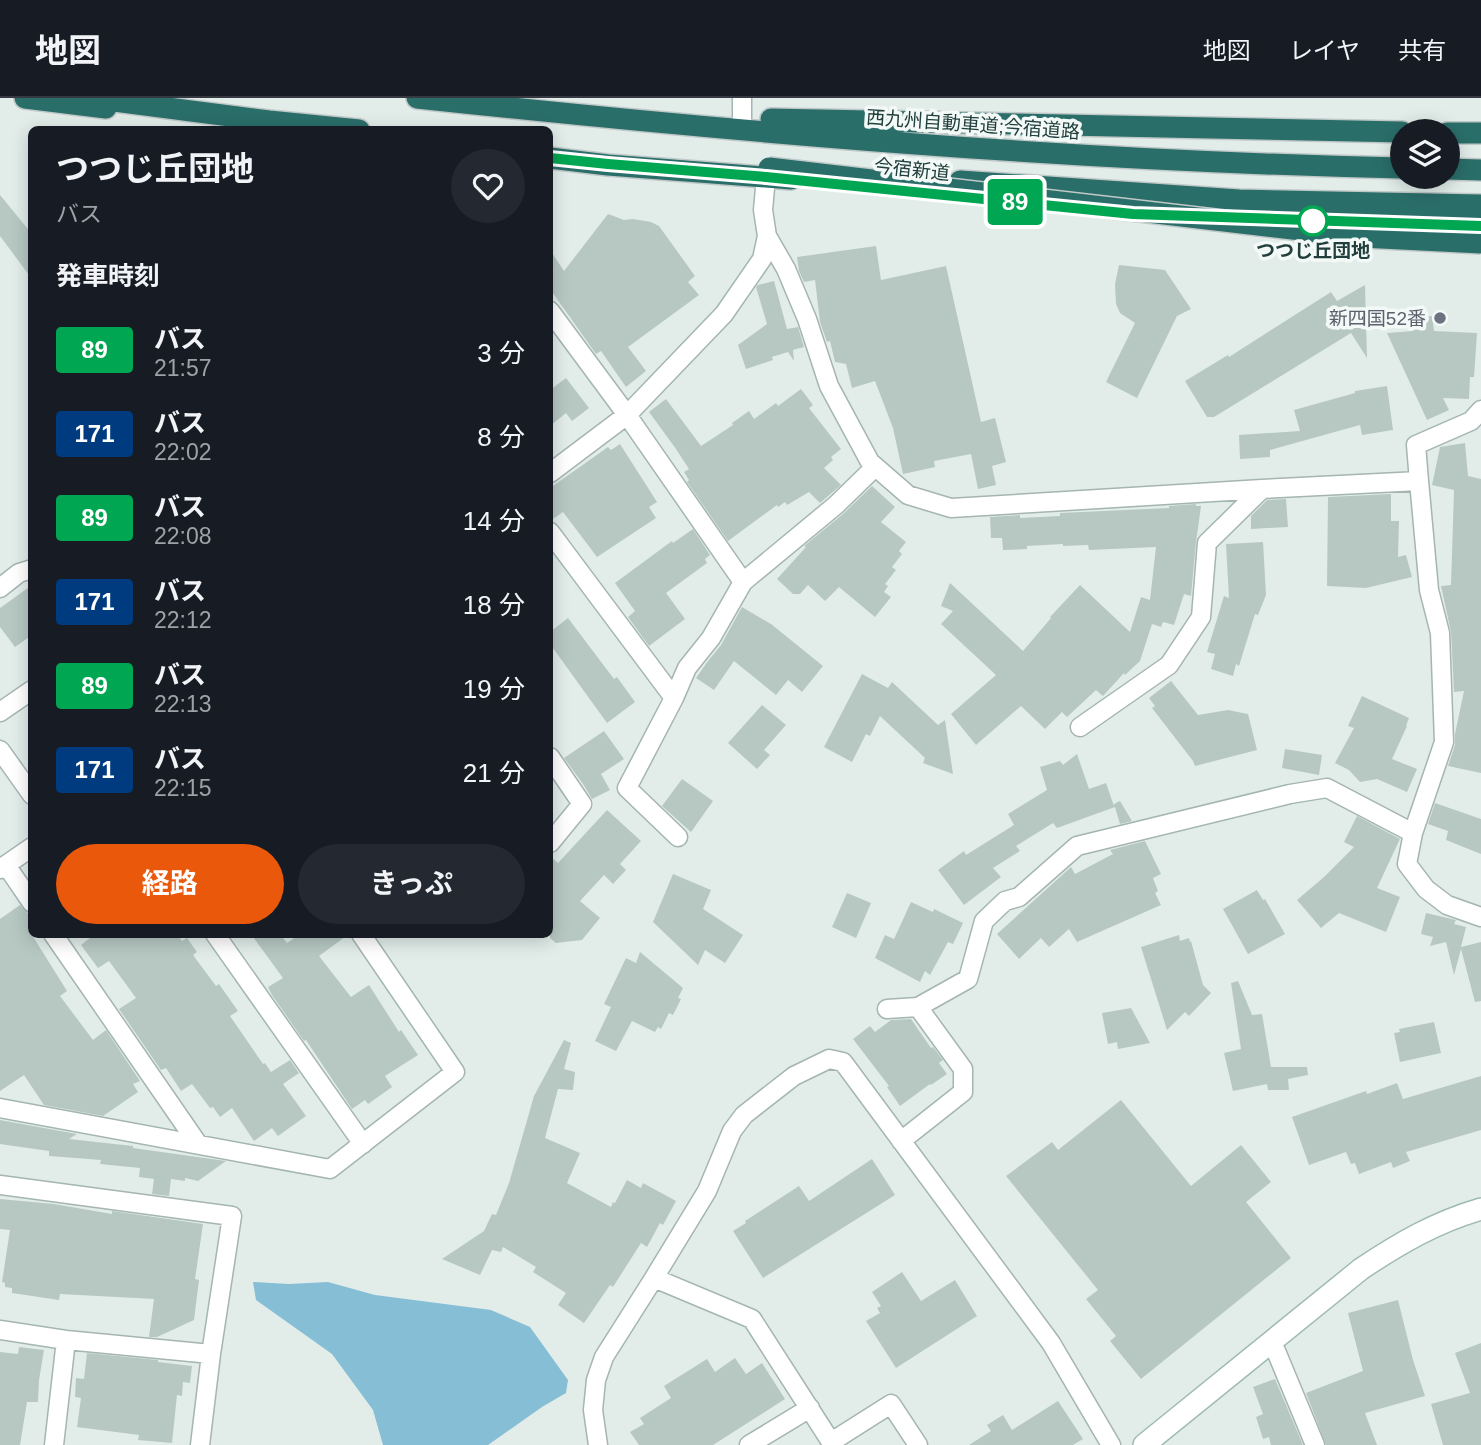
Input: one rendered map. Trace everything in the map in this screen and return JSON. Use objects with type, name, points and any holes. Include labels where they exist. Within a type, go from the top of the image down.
[{"type":"highway","points":[[25,98],[259,126]]},
{"type":"highway","points":[[91,98],[319,126]]},
{"type":"highway","name":"西九州自動車道;今宿道路","points":[[417,98],[627,120],[925,144],[1111,156],[1390,168]]},
{"type":"highway","points":[[531,98],[1390,132]]},
{"type":"highway","points":[[1460,133],[1481,134]]},
{"type":"highway","points":[[553,147],[1362,237],[1481,243]]},
{"type":"highway","name":"今宿新道","points":[[553,158],[608,164],[768,172],[1133,214],[1481,226]]},
{"type":"highway","points":[[1460,169],[1481,170]]},
{"type":"highway","points":[[768,172],[1239,200],[1481,205]]},
{"type":"street","points":[[768,172],[763,210],[767,236],[786,270],[807,319],[828,386],[870,462],[908,495],[951,508],[1419,481]]},
{"type":"street","points":[[553,471],[627,415],[724,314],[762,258],[767,236]]},
{"type":"street","points":[[553,315],[627,415],[743,582]]},
{"type":"street","points":[[1481,410],[1471,421],[1416,445],[1429,590],[1440,633],[1444,742],[1413,832],[1407,863],[1426,889],[1447,905],[1481,917]]},
{"type":"street","points":[[678,837],[627,788],[687,668],[710,638],[743,582],[836,505],[875,467]]},
{"type":"street","points":[[1080,727],[1169,665],[1201,617],[1207,542],[1262,489]]},
{"type":"street","points":[[553,536],[674,698]]},
{"type":"street","points":[[0,588],[19,573],[28,570]]},
{"type":"street","points":[[0,712],[28,693]]},
{"type":"street","points":[[0,750],[28,789]]},
{"type":"street","points":[[553,761],[582,804],[553,839]]},
{"type":"street","points":[[887,1009],[918,1007],[968,979],[984,920],[1005,901],[1019,898],[1077,846],[1290,794],[1327,788],[1413,832]]},
{"type":"street","points":[[28,850],[3,867],[28,898]]},
{"type":"street","points":[[56,938],[198,1144]]},
{"type":"street","points":[[218,938],[363,1144]]},
{"type":"street","points":[[0,1108],[330,1169],[456,1072],[364,938]]},
{"type":"street","points":[[901,1141],[962,1092],[963,1069],[918,1007]]},
{"type":"street","points":[[598,1445],[593,1410],[596,1380],[604,1357],[707,1191],[732,1131],[744,1115],[794,1076],[828,1059],[843,1062],[1051,1343],[1111,1445]]},
{"type":"street","points":[[0,1185],[232,1216],[200,1445]]},
{"type":"street","points":[[1144,1445],[1362,1269],[1419,1233],[1481,1209]]},
{"type":"street","points":[[654,1278],[752,1319],[831,1442],[891,1404],[918,1445]]},
{"type":"street","points":[[0,1330],[66,1340],[211,1354]]},
{"type":"street","points":[[54,1445],[66,1340]]},
{"type":"street","points":[[1269,1344],[1276,1351],[1315,1445]]},
{"type":"street","points":[[749,1445],[810,1408]]},
{"type":"water","points":[[253,1282],[328,1282],[375,1295],[491,1310],[530,1327],[568,1380],[566,1393],[488,1445],[383,1445],[373,1410],[332,1354],[256,1300]]},
{"type":"building","points":[[0,195],[28,229],[28,274],[0,236]]},
{"type":"building","points":[[608,214],[624,220],[651,222],[659,226],[695,276],[688,282],[699,295],[628,347],[646,371],[626,387],[601,351],[596,354],[553,293],[553,254],[564,271]]},
{"type":"building","points":[[876,246],[881,280],[946,266],[981,422],[995,418],[1006,462],[992,466],[996,485],[978,489],[971,454],[934,461],[935,467],[903,474],[893,428],[875,381],[852,388],[846,364],[835,362],[830,341],[827,342],[820,322],[815,280],[804,282],[797,257]]},
{"type":"building","points":[[1119,265],[1165,270],[1191,309],[1177,316],[1137,398],[1106,382],[1135,323],[1120,313],[1116,304],[1115,284]]},
{"type":"building","points":[[774,281],[787,329],[798,327],[804,347],[793,350],[794,361],[788,352],[746,369],[738,345],[767,324],[756,287]]},
{"type":"building","points":[[1365,285],[1367,358],[1351,333],[1214,417],[1207,417],[1185,381],[1228,355],[1229,357],[1331,292],[1337,301]]},
{"type":"building","points":[[1432,316],[1434,331],[1477,333],[1474,377],[1470,377],[1469,399],[1443,398],[1449,410],[1427,420],[1387,333],[1413,331],[1411,319]]},
{"type":"building","points":[[566,378],[589,408],[572,421],[566,413],[553,424],[553,388]]},
{"type":"building","points":[[1387,386],[1393,430],[1362,435],[1360,425],[1270,450],[1270,457],[1240,459],[1239,435],[1300,431],[1294,410],[1355,391]]},
{"type":"building","points":[[801,389],[813,405],[809,408],[841,449],[831,457],[833,460],[824,468],[841,485],[820,503],[809,492],[787,505],[785,502],[778,507],[777,505],[728,541],[687,482],[689,480],[684,472],[689,469],[649,412],[666,399],[701,446],[749,411],[754,419]]},
{"type":"building","points":[[1465,443],[1468,476],[1481,479],[1481,773],[1448,766],[1455,745],[1464,691],[1454,692],[1451,632],[1441,586],[1451,585],[1454,490],[1432,485],[1440,447]]},
{"type":"building","points":[[620,444],[657,502],[649,507],[656,518],[597,557],[563,512],[553,519],[553,486],[608,447],[611,450]]},
{"type":"building","points":[[872,486],[895,507],[881,522],[906,542],[899,551],[902,554],[892,567],[896,570],[885,584],[888,586],[884,592],[891,597],[875,617],[839,587],[825,601],[808,585],[800,594],[793,594],[777,579],[806,547],[804,546]]},
{"type":"building","points":[[1391,494],[1391,521],[1399,521],[1398,557],[1406,555],[1412,577],[1366,588],[1327,586],[1328,497]]},
{"type":"building","points":[[1286,499],[1288,527],[1251,529],[1251,516],[1267,500]]},
{"type":"building","points":[[1196,504],[1201,506],[1191,596],[1184,594],[1174,625],[1163,622],[1161,627],[1152,624],[1140,661],[1125,675],[1124,673],[1103,696],[1096,690],[1067,717],[1062,712],[1045,729],[1021,706],[976,745],[951,714],[996,675],[941,624],[953,611],[941,606],[950,583],[1023,651],[1080,585],[1130,632],[1141,597],[1150,600],[1156,547],[1089,550],[1088,545],[1063,544],[1003,550],[1002,538],[991,538],[990,517],[1060,516],[1060,513],[1169,508]]},
{"type":"building","points":[[693,529],[710,555],[705,559],[707,563],[666,593],[685,619],[649,646],[628,617],[635,611],[615,583]]},
{"type":"building","points":[[1263,542],[1266,595],[1258,615],[1255,614],[1239,666],[1236,664],[1233,676],[1211,669],[1215,654],[1207,652],[1224,596],[1229,598],[1226,544]]},
{"type":"building","points":[[28,588],[28,638],[15,647],[0,627],[0,608]]},
{"type":"building","points":[[742,607],[771,624],[823,666],[802,692],[788,680],[776,695],[734,661],[714,690],[696,678],[721,645]]},
{"type":"building","points":[[568,618],[635,702],[607,723],[553,648],[553,630]]},
{"type":"building","points":[[862,674],[888,688],[892,682],[938,725],[945,720],[953,774],[923,763],[925,758],[880,716],[870,736],[866,734],[852,762],[824,747]]},
{"type":"building","points":[[1171,681],[1198,715],[1228,710],[1248,714],[1257,750],[1195,766],[1152,708],[1155,706],[1149,698]]},
{"type":"building","points":[[1362,696],[1409,718],[1392,759],[1417,769],[1407,792],[1377,779],[1360,782],[1349,770],[1335,763],[1354,728],[1348,726]]},
{"type":"building","points":[[762,705],[786,725],[764,750],[770,755],[757,769],[728,743]]},
{"type":"building","points":[[604,731],[624,759],[601,774],[610,790],[592,799],[564,758]]},
{"type":"building","points":[[1285,749],[1322,755],[1319,775],[1282,768]]},
{"type":"building","points":[[1077,754],[1089,789],[1106,783],[1114,806],[1120,801],[1132,821],[1120,824],[1115,807],[1057,828],[1053,823],[1016,846],[1020,851],[993,868],[1001,877],[964,905],[938,870],[964,851],[966,855],[1014,825],[1008,814],[1047,790],[1040,767],[1060,761],[1063,765]]},
{"type":"building","points":[[682,779],[713,801],[691,832],[662,806]]},
{"type":"building","points":[[1435,803],[1481,819],[1481,854],[1446,840],[1448,831],[1428,824]]},
{"type":"building","points":[[607,810],[641,841],[620,864],[626,870],[613,884],[604,875],[580,901],[600,918],[582,940],[556,943],[550,938],[553,938],[553,859],[558,863]]},
{"type":"building","points":[[1357,816],[1400,839],[1377,888],[1400,897],[1386,932],[1339,913],[1321,928],[1297,900],[1354,847],[1344,842]]},
{"type":"building","points":[[1145,841],[1161,874],[1153,878],[1158,891],[1155,893],[1161,905],[1077,942],[1069,929],[1049,947],[1041,938],[1019,959],[997,934],[1071,867],[1075,874],[1113,854],[1110,850]]},
{"type":"building","points":[[673,874],[711,890],[703,909],[743,935],[725,963],[705,950],[698,965],[653,922]]},
{"type":"building","points":[[1257,890],[1285,934],[1248,954],[1223,909]]},
{"type":"building","points":[[847,893],[871,903],[856,938],[832,927]]},
{"type":"building","points":[[911,902],[933,912],[934,909],[963,923],[953,944],[948,942],[930,975],[925,971],[920,982],[875,958],[885,935],[894,939]]},
{"type":"building","points":[[20,905],[28,913],[28,938],[34,938],[67,991],[60,996],[93,1040],[106,1030],[140,1081],[133,1084],[138,1092],[103,1116],[44,1105],[24,1075],[0,1091],[0,919]]},
{"type":"building","points":[[1426,913],[1456,920],[1454,924],[1466,927],[1461,947],[1481,942],[1481,1001],[1475,1002],[1461,949],[1454,975],[1446,942],[1430,946],[1433,937],[1421,934]]},
{"type":"building","points":[[1179,935],[1180,941],[1189,938],[1191,941],[1203,985],[1211,993],[1189,1016],[1185,1012],[1167,1030],[1141,947]]},
{"type":"building","points":[[90,938],[180,938],[182,941],[187,938],[197,952],[193,955],[216,986],[219,984],[238,1011],[230,1016],[263,1064],[265,1063],[271,1072],[290,1060],[299,1073],[283,1084],[306,1116],[278,1136],[272,1128],[254,1141],[232,1108],[220,1117],[192,1084],[181,1091],[166,1068],[161,1070],[119,1009],[136,998],[109,961],[98,968],[81,945]]},
{"type":"building","points":[[254,938],[283,938],[287,943],[294,938],[344,938],[319,956],[351,997],[369,985],[399,1032],[401,1030],[418,1055],[385,1076],[392,1087],[368,1104],[365,1100],[352,1109],[272,995],[268,987],[283,978]]},
{"type":"building","points":[[640,952],[683,988],[678,998],[681,999],[673,1015],[669,1013],[661,1029],[658,1027],[655,1032],[632,1021],[616,1051],[595,1041],[611,1007],[604,1004],[626,958],[636,963]]},
{"type":"building","points":[[1238,981],[1252,1015],[1262,1014],[1271,1067],[1307,1067],[1308,1075],[1288,1079],[1289,1090],[1268,1090],[1267,1084],[1233,1091],[1224,1053],[1241,1049],[1231,983]]},
{"type":"building","points":[[1131,1008],[1150,1043],[1118,1049],[1117,1042],[1108,1044],[1102,1013]]},
{"type":"building","points":[[911,1019],[943,1060],[939,1063],[947,1074],[900,1106],[887,1087],[889,1086],[853,1039],[870,1026],[875,1032],[891,1020]]},
{"type":"building","points":[[1434,1022],[1441,1053],[1400,1062],[1394,1033],[1400,1032],[1399,1029]]},
{"type":"building","points":[[564,1040],[571,1043],[564,1069],[575,1072],[573,1090],[558,1089],[545,1138],[580,1153],[567,1183],[611,1207],[627,1180],[641,1188],[643,1183],[676,1201],[647,1247],[641,1243],[613,1287],[610,1285],[584,1323],[558,1305],[566,1293],[533,1272],[536,1267],[503,1247],[501,1252],[492,1250],[480,1275],[442,1259],[484,1231],[492,1214],[496,1215],[509,1183],[534,1096]]},
{"type":"building","points":[[1481,1076],[1481,1130],[1406,1152],[1410,1161],[1393,1168],[1391,1162],[1359,1174],[1355,1163],[1351,1164],[1346,1152],[1309,1165],[1292,1117],[1397,1083],[1403,1099]]},
{"type":"building","points":[[1121,1100],[1191,1186],[1241,1145],[1271,1182],[1246,1202],[1291,1258],[1141,1379],[1110,1341],[1116,1336],[1086,1299],[1098,1290],[1006,1176],[1052,1142],[1058,1150]]},
{"type":"building","points":[[0,1120],[77,1134],[69,1139],[226,1161],[198,1181],[171,1179],[169,1196],[152,1194],[154,1179],[139,1177],[140,1168],[100,1164],[101,1160],[49,1156],[49,1151],[0,1144]]},
{"type":"building","points":[[872,1159],[895,1195],[763,1278],[733,1231],[799,1186],[809,1201]]},
{"type":"building","points":[[0,1199],[203,1224],[195,1279],[199,1280],[194,1320],[157,1337],[149,1337],[154,1299],[60,1294],[59,1300],[12,1293],[12,1288],[5,1287],[2,1282],[10,1230],[0,1229]]},
{"type":"building","points":[[902,1272],[921,1301],[955,1280],[977,1316],[896,1368],[866,1321],[880,1313],[877,1308],[881,1306],[872,1292]]},
{"type":"building","points":[[1398,1300],[1425,1396],[1365,1413],[1377,1445],[1326,1445],[1306,1393],[1363,1371],[1348,1313]]},
{"type":"building","points":[[1481,1343],[1481,1445],[1443,1445],[1431,1404],[1470,1393],[1455,1353]]},
{"type":"building","points":[[19,1347],[44,1350],[38,1402],[27,1402],[20,1445],[0,1445],[0,1352],[18,1354]]},
{"type":"building","points":[[87,1353],[192,1366],[190,1383],[183,1382],[182,1396],[177,1395],[172,1443],[138,1440],[139,1435],[77,1427],[81,1398],[75,1397],[76,1378],[84,1379]]},
{"type":"building","points":[[735,1358],[746,1374],[762,1363],[785,1399],[713,1445],[639,1445],[630,1432],[644,1424],[640,1418],[671,1398],[664,1386],[707,1359],[715,1372]]},
{"type":"building","points":[[1275,1379],[1303,1445],[1271,1445],[1269,1437],[1263,1439],[1256,1417],[1263,1414],[1253,1387]]},
{"type":"building","points":[[1058,1401],[1083,1439],[1073,1445],[969,1445],[991,1431],[987,1425],[1003,1415],[1012,1430]]},
{"type":"bus line","name":"89","points":[[553,158],[1133,214],[1481,226]]},
{"type":"place","name":"つつじ丘団地","points":[[1313,221]]},
{"type":"place","name":"新四国52番","points":[[1440,318]]}]
